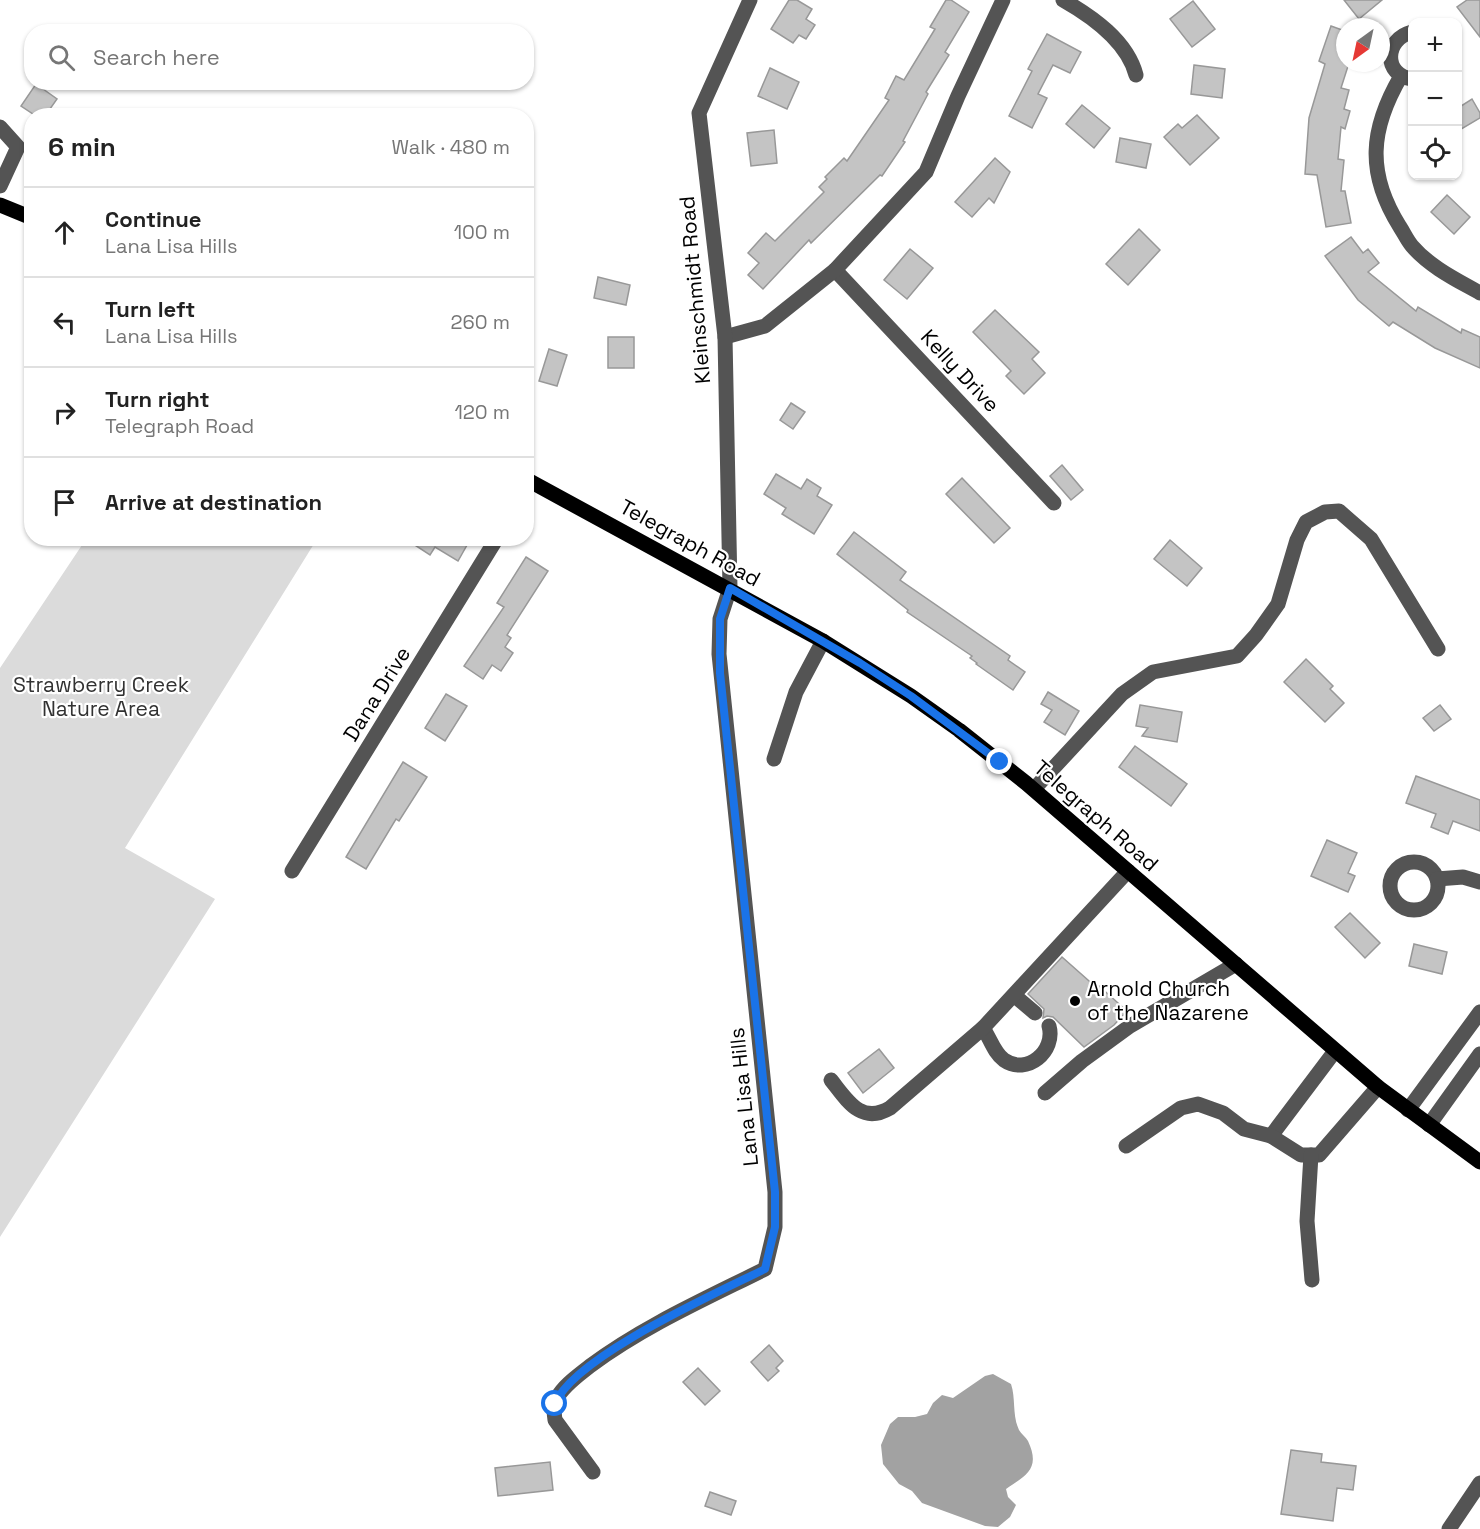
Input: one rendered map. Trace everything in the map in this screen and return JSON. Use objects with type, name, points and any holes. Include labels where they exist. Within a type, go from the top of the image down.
[{"type":"main road","points":[[0,205],[24,216]]},
{"type":"main road","name":"Telegraph Road","points":[[534,487],[730,588],[823,641],[911,696],[1034,789],[1378,1087],[1480,1162]]},
{"type":"street","name":"Kleinschmidt Road","points":[[730,588],[724,337],[699,113],[750,0]]},
{"type":"street","points":[[724,337],[765,326],[836,270],[926,172],[958,96],[1003,0]]},
{"type":"street","points":[[1063,0],[1092,16],[1132,58],[1136,75]]},
{"type":"street","points":[[1408,34],[1400,36],[1391,53],[1393,66],[1407,77],[1393,91],[1378,131],[1376,163],[1383,197],[1413,247],[1438,269],[1480,293]]},
{"type":"street","points":[[0,127],[18,147],[0,186]]},
{"type":"street","name":"Kelly Drive","points":[[836,270],[1054,502]]},
{"type":"street","points":[[1034,789],[1122,694],[1153,672],[1237,656],[1257,634],[1278,604],[1297,540],[1306,522],[1325,512],[1339,512],[1371,539],[1438,649]]},
{"type":"street","name":"Dana Drive","points":[[292,871],[492,546]]},
{"type":"street","name":"Lana Lisa Hills","points":[[593,1472],[555,1420],[554,1412],[558,1396],[578,1376],[627,1341],[670,1316],[765,1269],[775,1227],[775,1192],[720,673],[720,619],[730,588]]},
{"type":"street","points":[[774,759],[795,692],[823,641]]},
{"type":"street","points":[[831,1080],[858,1109],[871,1114],[884,1112],[896,1104],[983,1028],[1015,996],[1128,871]]},
{"type":"street","points":[[1437,879],[1463,877],[1480,882]]},
{"type":"street","points":[[1045,1093],[1082,1061],[1130,1026],[1236,964]]},
{"type":"street","points":[[1015,996],[1035,1013]]},
{"type":"street","points":[[1408,1110],[1480,1012]]},
{"type":"street","points":[[983,1028],[997,1053],[1004,1060],[1020,1065],[1034,1061],[1045,1051],[1050,1038],[1049,1026]]},
{"type":"street","points":[[1271,1136],[1335,1051]]},
{"type":"street","points":[[1429,1125],[1480,1054]]},
{"type":"street","points":[[1126,1146],[1181,1108],[1198,1104],[1223,1113],[1244,1129],[1271,1136],[1301,1155],[1318,1155],[1378,1087]]},
{"type":"street","points":[[1311,1155],[1307,1221],[1312,1280]]},
{"type":"street","points":[[1449,1529],[1480,1483]]},
{"type":"green space","name":"Strawberry Creek Nature Area","points":[[81,546],[313,546],[125,848],[215,899],[0,1237],[0,668]]},
{"type":"shaded area","points":[[993,1374],[1011,1384],[1017,1424],[1028,1441],[1033,1458],[1032,1465],[1025,1475],[1006,1489],[1008,1497],[1016,1505],[1010,1517],[998,1527],[985,1526],[922,1503],[912,1491],[899,1484],[883,1464],[881,1445],[890,1424],[898,1417],[927,1414],[933,1403],[942,1395],[953,1398],[985,1376]]},
{"type":"building","points":[[789,0],[797,0],[812,9],[806,19],[815,25],[806,39],[799,35],[793,43],[771,29]]},
{"type":"building","points":[[946,0],[951,0],[969,12],[945,52],[949,55],[926,92],[928,94],[903,141],[905,142],[882,176],[880,175],[811,243],[809,240],[763,289],[748,275],[759,263],[748,253],[766,233],[775,241],[824,192],[819,187],[827,179],[825,177],[844,158],[847,161],[889,100],[885,98],[896,76],[904,80],[935,29],[930,27]]},
{"type":"building","points":[[1344,0],[1382,0],[1360,18]]},
{"type":"building","points":[[1467,0],[1480,0],[1480,37],[1457,7]]},
{"type":"building","points":[[1193,1],[1215,29],[1192,47],[1170,19]]},
{"type":"building","points":[[1331,26],[1336,28],[1336,72],[1346,72],[1341,88],[1349,90],[1344,109],[1350,111],[1345,129],[1341,127],[1338,159],[1344,160],[1341,191],[1345,191],[1351,223],[1326,227],[1317,175],[1305,174],[1309,118],[1325,64],[1319,61]]},
{"type":"building","points":[[1047,34],[1081,52],[1070,73],[1053,65],[1038,94],[1047,98],[1032,128],[1009,116],[1032,71],[1028,69]]},
{"type":"building","points":[[1194,65],[1225,69],[1222,98],[1191,94]]},
{"type":"building","points":[[770,68],[799,82],[787,109],[758,96]]},
{"type":"building","points":[[32,90],[44,90],[57,99],[51,108],[21,106]]},
{"type":"building","points":[[1472,99],[1480,113],[1480,118],[1462,129],[1462,126],[1462,105]]},
{"type":"building","points":[[1082,105],[1110,128],[1094,148],[1066,124]]},
{"type":"building","points":[[1197,115],[1219,138],[1190,165],[1164,137],[1178,124],[1182,128]]},
{"type":"building","points":[[774,130],[777,163],[751,166],[747,133]]},
{"type":"building","points":[[1120,138],[1151,144],[1146,168],[1116,162]]},
{"type":"building","points":[[995,158],[1010,172],[994,203],[989,198],[972,217],[955,202]]},
{"type":"building","points":[[1447,195],[1470,217],[1454,234],[1431,212]]},
{"type":"building","points":[[1139,229],[1160,250],[1128,285],[1106,264]]},
{"type":"building","points":[[1351,237],[1363,253],[1368,249],[1379,263],[1368,272],[1416,311],[1418,307],[1461,333],[1462,329],[1480,337],[1480,368],[1435,348],[1393,322],[1389,326],[1358,300],[1325,256]]},
{"type":"building","points":[[910,249],[933,268],[907,299],[884,280]]},
{"type":"building","points":[[598,277],[630,285],[626,305],[594,298]]},
{"type":"building","points":[[995,310],[1039,352],[1032,359],[1045,373],[1024,394],[1006,376],[1011,371],[973,332]]},
{"type":"building","points":[[608,337],[634,337],[634,368],[608,368]]},
{"type":"building","points":[[549,349],[567,355],[557,386],[539,381]]},
{"type":"building","points":[[791,403],[805,412],[793,429],[780,420]]},
{"type":"building","points":[[1062,465],[1083,490],[1071,500],[1050,476]]},
{"type":"building","points":[[776,474],[801,489],[807,479],[821,488],[817,496],[832,505],[814,534],[782,514],[786,508],[764,494]]},
{"type":"building","points":[[962,478],[1010,528],[994,543],[946,494]]},
{"type":"building","points":[[854,532],[906,572],[900,580],[1010,656],[1008,660],[1025,672],[1013,690],[976,664],[970,658],[972,656],[907,612],[908,610],[837,554]]},
{"type":"building","points":[[1170,540],[1202,568],[1187,586],[1154,559]]},
{"type":"building","points":[[416,546],[466,546],[458,561],[435,547],[430,555]]},
{"type":"building","points":[[526,557],[548,571],[507,635],[511,638],[505,647],[513,653],[501,671],[492,665],[483,679],[464,666],[504,607],[497,603]]},
{"type":"building","points":[[1306,659],[1333,686],[1330,689],[1344,703],[1325,722],[1284,682]]},
{"type":"building","points":[[1048,692],[1079,711],[1065,735],[1044,722],[1052,710],[1041,704]]},
{"type":"building","points":[[446,694],[467,706],[445,741],[425,728]]},
{"type":"building","points":[[1140,705],[1182,712],[1177,742],[1142,736],[1148,728],[1136,726]]},
{"type":"building","points":[[1440,705],[1451,719],[1434,731],[1423,718]]},
{"type":"building","points":[[1135,746],[1187,784],[1171,806],[1119,767]]},
{"type":"building","points":[[403,762],[427,777],[399,821],[396,819],[366,869],[346,857]]},
{"type":"building","points":[[1416,776],[1480,800],[1480,831],[1453,821],[1448,834],[1431,827],[1436,814],[1406,803]]},
{"type":"building","points":[[1327,840],[1357,853],[1348,873],[1355,876],[1348,892],[1311,876]]},
{"type":"building","points":[[1350,913],[1380,943],[1365,958],[1335,927]]},
{"type":"building","points":[[1414,944],[1447,952],[1442,974],[1409,966]]},
{"type":"building","name":"Arnold Church of the Nazarene","points":[[1062,957],[1127,1011],[1114,1025],[1084,1047],[1053,1017],[1043,1018],[1044,1009],[1028,994]]},
{"type":"building","points":[[879,1049],[894,1068],[863,1093],[848,1073]]},
{"type":"building","points":[[769,1345],[783,1361],[776,1368],[779,1371],[768,1381],[751,1362]]},
{"type":"building","points":[[698,1368],[720,1391],[705,1405],[683,1382]]},
{"type":"building","points":[[1291,1450],[1322,1454],[1321,1462],[1356,1466],[1353,1490],[1337,1488],[1333,1521],[1281,1514]]},
{"type":"building","points":[[550,1462],[553,1490],[498,1496],[495,1468]]},
{"type":"building","points":[[710,1492],[736,1501],[731,1515],[705,1506]]},
{"type":"place","name":"Arnold Church of the Nazarene","points":[[1075,1001]]},
{"type":"route","points":[[555,1404],[567,1385],[627,1341],[765,1269],[775,1227],[775,1192],[720,673],[720,619],[730,588],[860,663],[911,696],[1000,762]]}]
